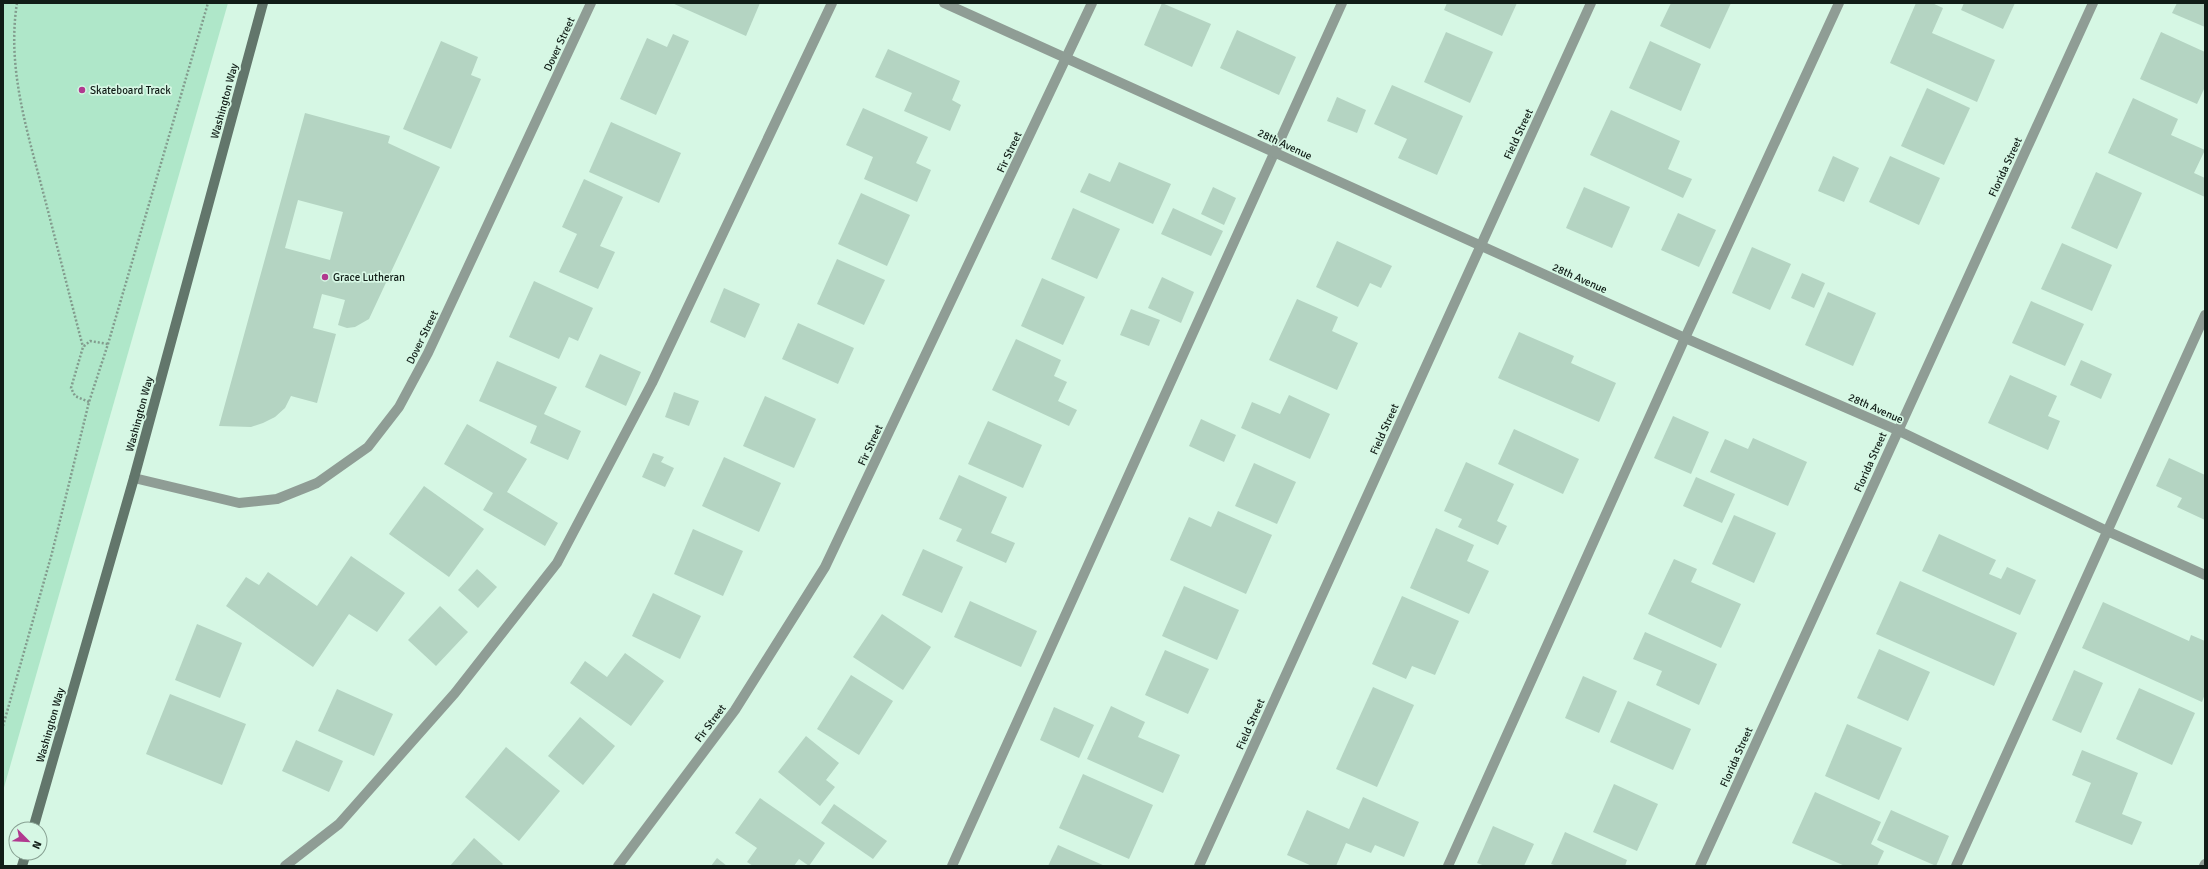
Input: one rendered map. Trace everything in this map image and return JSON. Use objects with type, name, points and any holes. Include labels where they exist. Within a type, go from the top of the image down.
[{"type":"main road","name":"Washington Way","points":[[35,821],[134,478],[263,3]]},
{"type":"street","name":"Dover Street","points":[[134,478],[239,503],[278,499],[317,482],[368,447],[398,407],[428,353],[591,3]]},
{"type":"street","points":[[285,866],[339,824],[456,693],[557,563],[652,383],[832,3]]},
{"type":"street","name":"28th Avenue","points":[[944,3],[1685,338],[1897,430],[2107,531],[2205,575]]},
{"type":"street","name":"Fir Street","points":[[618,866],[735,710],[825,567],[1092,3]]},
{"type":"street","points":[[952,866],[1342,3]]},
{"type":"street","name":"Field Street","points":[[1199,866],[1591,3]]},
{"type":"street","points":[[1448,866],[1685,338],[1839,3]]},
{"type":"street","name":"Florida Street","points":[[1700,866],[1897,430],[2093,3]]},
{"type":"street","points":[[1956,866],[2205,315]]},
{"type":"path","points":[[17,3],[13,29],[15,70],[22,109],[83,347],[71,388],[75,396],[89,402]]},
{"type":"path","points":[[3,726],[52,553],[89,402],[108,344],[208,3]]},
{"type":"path","points":[[83,347],[90,341],[108,344]]},
{"type":"green space","points":[[3,3],[228,3],[3,791]]},
{"type":"building","points":[[672,3],[760,3],[746,36]]},
{"type":"building","points":[[1162,3],[1211,24],[1192,67],[1144,45]]},
{"type":"building","points":[[1447,3],[1517,3],[1502,36],[1444,10]]},
{"type":"building","points":[[1671,3],[1731,3],[1710,49],[1660,26]]},
{"type":"building","points":[[1916,3],[1932,3],[1943,8],[1932,33],[1995,60],[1977,102],[1890,63]]},
{"type":"building","points":[[1964,3],[2015,3],[2003,29],[1961,10]]},
{"type":"building","points":[[2177,3],[2205,3],[2205,27],[2172,13]]},
{"type":"building","points":[[1237,30],[1296,57],[1279,95],[1220,68]]},
{"type":"building","points":[[1446,32],[1493,52],[1470,103],[1424,82]]},
{"type":"building","points":[[2161,32],[2205,52],[2205,87],[2197,104],[2140,79]]},
{"type":"building","points":[[673,34],[689,41],[656,115],[620,99],[647,38],[667,47]]},
{"type":"building","points":[[441,41],[478,57],[471,75],[481,79],[451,149],[403,129]]},
{"type":"building","points":[[1650,41],[1701,64],[1681,111],[1629,88]]},
{"type":"building","points":[[888,49],[960,81],[952,100],[961,105],[950,131],[904,111],[912,93],[875,77]]},
{"type":"building","points":[[1392,85],[1463,116],[1437,175],[1398,158],[1407,139],[1374,124]]},
{"type":"building","points":[[1927,88],[1970,108],[1944,165],[1901,146]]},
{"type":"building","points":[[1337,97],[1366,110],[1357,133],[1327,121]]},
{"type":"building","points":[[2133,98],[2178,119],[2171,135],[2205,150],[2194,173],[2205,178],[2205,197],[2108,153]]},
{"type":"building","points":[[863,108],[928,137],[916,163],[931,170],[917,202],[864,179],[873,157],[846,145]]},
{"type":"building","points":[[1611,110],[1680,141],[1668,169],[1692,179],[1683,198],[1590,155]]},
{"type":"building","name":"Grace Lutheran","points":[[305,113],[390,136],[388,143],[440,167],[369,319],[355,327],[347,328],[338,325],[345,300],[322,294],[313,328],[336,334],[317,403],[291,396],[285,408],[275,417],[263,423],[251,427],[219,426]],"holes":[[[298,200],[343,212],[330,260],[285,248]]]},
{"type":"building","points":[[611,122],[681,153],[659,203],[589,172]]},
{"type":"building","points":[[1833,156],[1859,168],[1844,202],[1818,191]]},
{"type":"building","points":[[1890,156],[1940,178],[1919,225],[1869,202]]},
{"type":"building","points":[[1119,162],[1171,184],[1153,224],[1080,192],[1089,173],[1110,182]]},
{"type":"building","points":[[2096,172],[2142,193],[2117,249],[2071,228]]},
{"type":"building","points":[[584,179],[623,197],[600,246],[615,252],[598,289],[559,272],[577,234],[562,227]]},
{"type":"building","points":[[1213,187],[1236,198],[1224,225],[1201,214]]},
{"type":"building","points":[[1584,187],[1630,207],[1612,248],[1566,228]]},
{"type":"building","points":[[861,193],[910,215],[887,266],[838,244]]},
{"type":"building","points":[[1073,208],[1120,229],[1097,279],[1051,259]]},
{"type":"building","points":[[1173,208],[1223,231],[1211,256],[1161,234]]},
{"type":"building","points":[[1678,213],[1716,230],[1699,267],[1661,250]]},
{"type":"building","points":[[1337,241],[1392,266],[1381,288],[1370,283],[1358,307],[1316,287]]},
{"type":"building","points":[[2062,243],[2112,265],[2092,311],[2041,289]]},
{"type":"building","points":[[1752,247],[1791,264],[1770,310],[1732,293]]},
{"type":"building","points":[[837,259],[885,280],[864,325],[817,304]]},
{"type":"building","points":[[1802,273],[1825,283],[1814,308],[1791,298]]},
{"type":"building","points":[[1162,277],[1194,292],[1181,323],[1148,308]]},
{"type":"building","points":[[1042,278],[1085,297],[1063,345],[1021,326]]},
{"type":"building","points":[[534,281],[593,308],[578,341],[569,337],[559,359],[509,337]]},
{"type":"building","points":[[724,288],[760,304],[745,338],[710,322]]},
{"type":"building","points":[[1828,292],[1876,313],[1853,366],[1805,345]]},
{"type":"building","points":[[1297,299],[1338,317],[1332,331],[1358,343],[1337,390],[1269,360]]},
{"type":"building","points":[[2031,301],[2084,324],[2065,366],[2012,343]]},
{"type":"building","points":[[1131,309],[1160,320],[1149,346],[1120,335]]},
{"type":"building","points":[[798,323],[854,348],[838,384],[782,359]]},
{"type":"building","points":[[1519,332],[1574,356],[1571,363],[1616,383],[1599,422],[1498,378]]},
{"type":"building","points":[[1016,339],[1061,360],[1054,376],[1067,382],[1058,401],[1077,410],[1069,426],[992,390]]},
{"type":"building","points":[[600,354],[641,372],[626,406],[585,387]]},
{"type":"building","points":[[2081,360],[2112,374],[2101,399],[2070,385]]},
{"type":"building","points":[[497,361],[557,387],[544,414],[581,431],[568,460],[530,443],[537,426],[479,401]]},
{"type":"building","points":[[2010,375],[2057,396],[2048,416],[2060,421],[2048,450],[1988,423]]},
{"type":"building","points":[[674,392],[699,401],[689,426],[665,417]]},
{"type":"building","points":[[1289,395],[1330,414],[1310,459],[1241,428],[1252,402],[1280,414]]},
{"type":"building","points":[[765,396],[816,419],[794,468],[743,446]]},
{"type":"building","points":[[1673,416],[1709,432],[1691,474],[1654,458]]},
{"type":"building","points":[[1201,419],[1236,435],[1224,462],[1189,446]]},
{"type":"building","points":[[988,421],[1042,445],[1023,488],[968,464]]},
{"type":"building","points":[[467,424],[527,459],[507,492],[558,523],[545,546],[483,510],[493,493],[444,464]]},
{"type":"building","points":[[1514,429],[1579,459],[1563,494],[1498,464]]},
{"type":"building","points":[[1753,438],[1807,462],[1788,506],[1710,472],[1725,439],[1748,449]]},
{"type":"building","points":[[653,453],[664,457],[661,462],[674,468],[665,487],[642,477]]},
{"type":"building","points":[[724,457],[781,483],[759,532],[702,506]]},
{"type":"building","points":[[2169,458],[2205,475],[2205,520],[2177,507],[2182,498],[2156,486]]},
{"type":"building","points":[[1466,462],[1514,484],[1497,521],[1507,526],[1498,545],[1458,527],[1462,519],[1444,511]]},
{"type":"building","points":[[1254,463],[1296,482],[1277,524],[1235,506]]},
{"type":"building","points":[[959,475],[1007,497],[991,533],[1015,543],[1006,563],[956,541],[962,529],[939,519]]},
{"type":"building","points":[[1696,477],[1735,494],[1722,523],[1683,506]]},
{"type":"building","points":[[424,486],[484,529],[449,577],[389,534]]},
{"type":"building","points":[[1218,511],[1272,535],[1246,594],[1170,560],[1189,517],[1211,527]]},
{"type":"building","points":[[1734,515],[1776,533],[1754,583],[1712,564]]},
{"type":"building","points":[[1436,528],[1474,545],[1467,561],[1489,571],[1469,614],[1410,588]]},
{"type":"building","points":[[693,529],[743,551],[723,596],[674,574]]},
{"type":"building","points":[[1939,534],[1996,560],[1989,574],[2001,579],[2007,567],[2036,580],[2020,615],[1922,571]]},
{"type":"building","points":[[923,549],[963,567],[942,613],[902,595]]},
{"type":"building","points":[[351,556],[405,593],[377,632],[349,614],[313,667],[226,606],[246,577],[259,585],[268,572],[317,606]]},
{"type":"building","points":[[1674,559],[1697,569],[1691,582],[1741,604],[1721,648],[1648,614]]},
{"type":"building","points":[[477,569],[497,587],[478,608],[458,590]]},
{"type":"building","points":[[1900,581],[2017,633],[1994,686],[1876,634]]},
{"type":"building","points":[[1184,586],[1239,610],[1217,660],[1162,636]]},
{"type":"building","points":[[653,593],[701,616],[680,659],[632,636]]},
{"type":"building","points":[[1402,596],[1459,621],[1435,675],[1412,666],[1406,679],[1372,664]]},
{"type":"building","points":[[970,601],[1037,631],[1021,667],[954,637]]},
{"type":"building","points":[[2103,602],[2189,641],[2191,635],[2205,641],[2205,694],[2202,702],[2082,648]]},
{"type":"building","points":[[440,606],[468,632],[436,666],[408,640]]},
{"type":"building","points":[[882,614],[931,647],[903,690],[853,657]]},
{"type":"building","points":[[197,624],[242,643],[220,698],[175,680]]},
{"type":"building","points":[[1645,632],[1717,664],[1699,705],[1656,685],[1662,671],[1633,659]]},
{"type":"building","points":[[1879,649],[1930,672],[1908,721],[1857,698]]},
{"type":"building","points":[[1165,650],[1209,669],[1188,714],[1145,695]]},
{"type":"building","points":[[625,653],[664,681],[631,726],[570,683],[585,661],[607,677]]},
{"type":"building","points":[[2074,670],[2103,683],[2081,733],[2052,720]]},
{"type":"building","points":[[851,675],[893,701],[859,755],[817,729]]},
{"type":"building","points":[[1583,676],[1617,691],[1599,733],[1565,718]]},
{"type":"building","points":[[1373,687],[1414,705],[1377,787],[1336,769]]},
{"type":"building","points":[[2139,688],[2195,713],[2172,765],[2116,739]]},
{"type":"building","points":[[337,689],[393,714],[374,756],[318,731]]},
{"type":"building","points":[[170,694],[246,724],[222,785],[146,754]]},
{"type":"building","points":[[1628,701],[1691,729],[1673,770],[1610,742]]},
{"type":"building","points":[[1111,706],[1145,722],[1138,737],[1180,755],[1163,793],[1087,759]]},
{"type":"building","points":[[1054,707],[1094,725],[1079,758],[1040,740]]},
{"type":"building","points":[[580,717],[615,746],[583,785],[548,756]]},
{"type":"building","points":[[1847,724],[1902,748],[1879,800],[1825,776]]},
{"type":"building","points":[[806,736],[839,763],[826,780],[835,787],[820,806],[778,772]]},
{"type":"building","points":[[296,740],[343,761],[329,792],[282,771]]},
{"type":"building","points":[[506,747],[560,791],[519,841],[465,797]]},
{"type":"building","points":[[2082,750],[2138,773],[2122,814],[2142,822],[2132,845],[2075,822],[2091,783],[2072,775]]},
{"type":"building","points":[[1083,774],[1153,805],[1129,859],[1059,828]]},
{"type":"building","points":[[1614,784],[1658,804],[1637,851],[1593,832]]},
{"type":"building","points":[[1815,792],[1881,822],[1871,844],[1884,851],[1877,866],[1845,866],[1792,843]]},
{"type":"building","points":[[1363,797],[1419,822],[1404,857],[1375,845],[1371,853],[1346,843],[1336,866],[1312,866],[1287,855],[1307,810],[1349,829]]},
{"type":"building","points":[[760,798],[825,843],[809,866],[799,859],[794,866],[753,866],[747,862],[757,848],[735,833]]},
{"type":"building","points":[[834,804],[887,841],[873,859],[821,823]]},
{"type":"building","points":[[1891,810],[1949,836],[1936,866],[1877,840]]},
{"type":"building","points":[[1493,826],[1534,844],[1524,866],[1485,866],[1477,863]]},
{"type":"building","points":[[1565,832],[1627,860],[1625,866],[1557,866],[1551,864]]},
{"type":"building","points":[[474,838],[503,864],[501,866],[450,866]]},
{"type":"building","points":[[1058,845],[1105,866],[1048,866]]},
{"type":"building","points":[[717,858],[727,866],[711,866]]},
{"type":"place","name":"Skateboard Track","points":[[82,90]]},
{"type":"place","name":"Grace Lutheran","points":[[325,277]]}]
